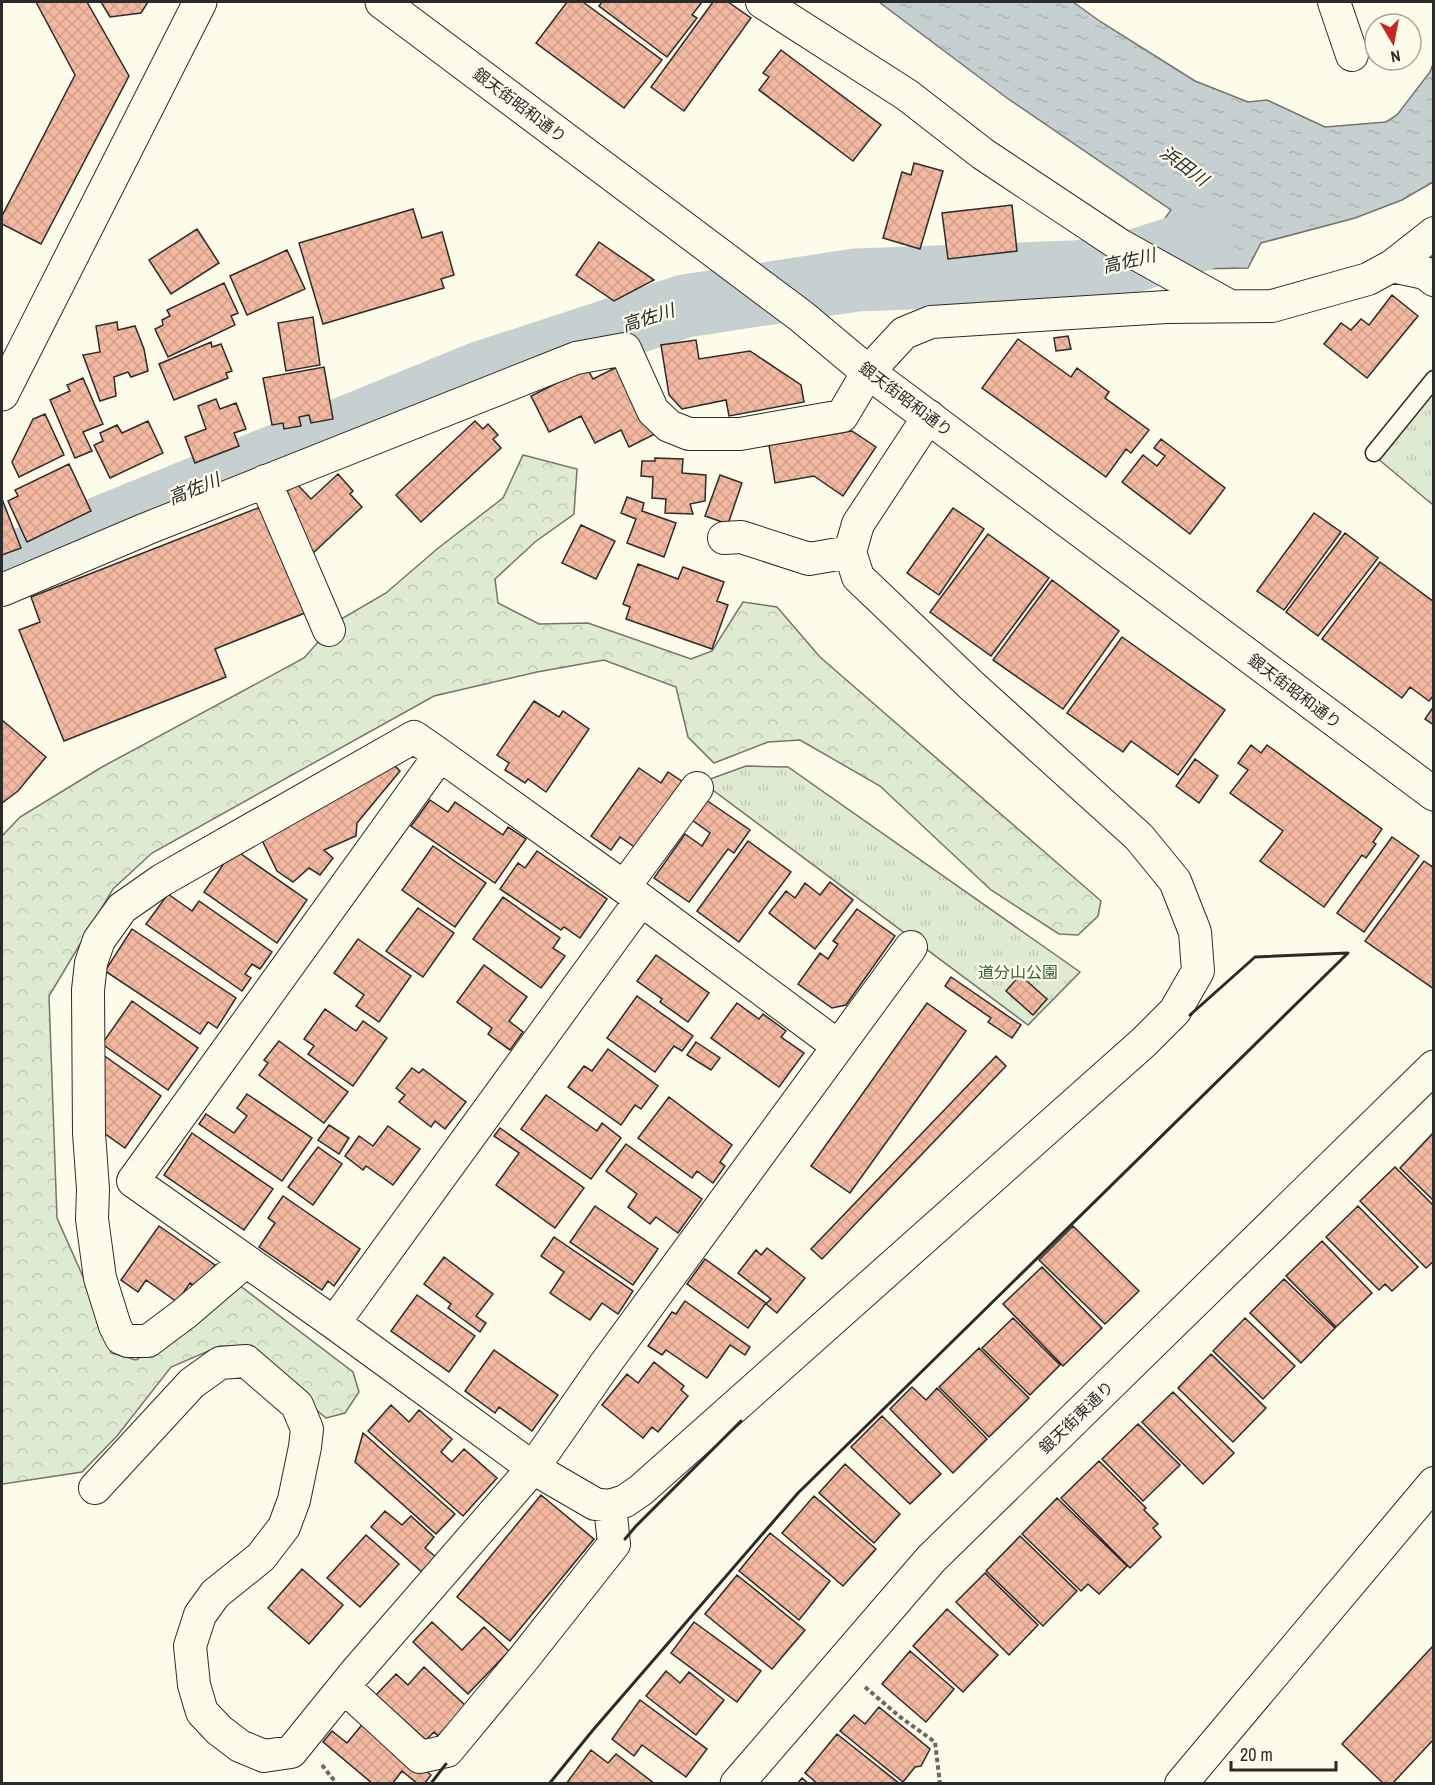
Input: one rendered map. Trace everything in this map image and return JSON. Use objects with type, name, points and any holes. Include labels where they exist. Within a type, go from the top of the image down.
[{"type":"street","points":[[2,394],[200,2]]},
{"type":"street","name":"銀天街昭和通り","points":[[382,2],[801,316],[868,372],[1434,794]]},
{"type":"street","points":[[762,2],[907,94],[983,154],[1120,245],[1229,306]]},
{"type":"street","points":[[1334,2],[1352,55]]},
{"type":"street","points":[[2,590],[265,481],[576,358],[625,349],[653,411],[669,426],[689,435],[740,434],[842,416],[868,372],[904,333],[931,322],[1166,307],[1272,306],[1368,279],[1392,266],[1434,233]]},
{"type":"street","points":[[1392,266],[1425,273],[1434,280]]},
{"type":"street","points":[[91,1153],[334,1323],[533,1468],[595,1504],[610,1506],[625,1502],[641,1490],[1144,1042],[1175,1011],[1198,971],[1195,932],[1175,881],[1139,837],[971,685],[858,577],[850,552],[858,524],[929,416]]},
{"type":"street","points":[[265,481],[328,630]]},
{"type":"street","points":[[724,538],[741,537],[808,559],[850,552]]},
{"type":"street","points":[[246,1261],[184,1314],[148,1341],[128,1341],[121,1338],[100,1278],[92,1219],[88,990],[90,972],[99,940],[122,908],[162,880],[414,737],[838,1046]]},
{"type":"street","points":[[132,1181],[440,755]]},
{"type":"street","points":[[334,1323],[632,894],[697,788]]},
{"type":"street","points":[[95,1488],[192,1383],[220,1363],[246,1361],[297,1405],[306,1429],[305,1447],[294,1500],[284,1527],[261,1557],[214,1594],[200,1615],[190,1646],[194,1685],[202,1712],[219,1730],[240,1746],[264,1756],[291,1752],[344,1687],[533,1468],[606,1363],[911,947]]},
{"type":"street","name":"銀天街東通り","points":[[737,1784],[931,1559],[1434,1066]]},
{"type":"street","points":[[1181,1784],[1434,1483]]},
{"type":"street","points":[[344,1687],[420,1757],[447,1751],[614,1544],[610,1506]]},
{"type":"lane","points":[[1374,453],[1434,379]]},
{"type":"path","points":[[862,1685],[916,1730],[935,1742],[940,1784]]},
{"type":"green space","points":[[1433,392],[1433,505],[1377,458]]},
{"type":"green space","points":[[523,455],[577,469],[574,514],[535,542],[495,579],[498,603],[539,624],[588,623],[691,659],[712,651],[743,602],[777,607],[820,657],[1101,901],[1098,916],[1078,935],[1059,934],[991,890],[880,786],[800,740],[768,742],[714,763],[688,737],[676,687],[604,660],[537,672],[434,696],[152,853],[113,889],[49,996],[57,1218],[92,1297],[111,1353],[136,1360],[192,1325],[239,1285],[353,1372],[359,1392],[345,1413],[326,1418],[243,1347],[220,1346],[171,1367],[117,1436],[82,1472],[3,1484],[2,836],[20,817],[102,767],[304,658],[336,622],[386,593],[437,549],[503,498]]},
{"type":"green space","name":"道分山公園","points":[[746,766],[788,767],[1080,972],[1028,1025],[702,782]]},
{"type":"water","name":"浜田川","points":[[879,2],[1073,2],[1195,81],[1248,102],[1267,100],[1325,127],[1386,122],[1397,115],[1430,72],[1433,64],[1433,182],[1402,200],[1355,218],[1261,243],[1248,268],[1140,273],[1110,260],[1126,259],[1141,252],[1171,210],[1007,98]]},
{"type":"building","points":[[36,2],[87,2],[129,76],[41,244],[2,224],[2,216],[75,75]]},
{"type":"building","points":[[101,2],[148,2],[141,13],[110,17]]},
{"type":"building","points":[[567,2],[583,2],[662,60],[624,108],[536,43]]},
{"type":"building","points":[[602,2],[702,2],[692,15],[697,18],[667,57],[599,6]]},
{"type":"building","points":[[713,2],[728,2],[751,18],[684,111],[651,87]]},
{"type":"building","points":[[781,50],[881,125],[853,161],[759,90],[769,77],[763,73]]},
{"type":"building","points":[[914,163],[943,171],[920,249],[883,238],[902,172],[911,175]]},
{"type":"building","points":[[1012,205],[1017,251],[948,259],[942,213]]},
{"type":"building","points":[[413,209],[422,238],[442,232],[454,275],[441,279],[444,288],[323,324],[299,243]]},
{"type":"building","points":[[197,229],[219,263],[171,294],[149,260]]},
{"type":"building","points":[[599,242],[654,280],[614,301],[576,275]]},
{"type":"building","points":[[287,250],[305,289],[247,315],[230,276]]},
{"type":"building","points":[[224,283],[238,313],[231,316],[235,325],[168,357],[155,329],[163,325],[162,320],[170,316],[167,310]]},
{"type":"building","points":[[1392,295],[1418,316],[1367,378],[1324,344],[1341,323],[1351,330],[1361,319],[1369,325]]},
{"type":"building","points":[[313,317],[320,365],[286,371],[278,323]]},
{"type":"building","points":[[117,322],[118,330],[135,326],[144,349],[148,371],[131,377],[128,372],[114,377],[116,396],[100,401],[83,355],[100,352],[96,326]]},
{"type":"building","points":[[1068,336],[1071,349],[1056,351],[1054,338]]},
{"type":"building","points":[[1018,339],[1071,377],[1077,368],[1109,392],[1105,398],[1149,430],[1131,453],[1126,449],[1106,477],[982,388]]},
{"type":"building","points":[[696,340],[699,359],[750,351],[801,385],[804,402],[729,416],[726,400],[682,409],[669,395],[661,345]]},
{"type":"building","points":[[211,342],[212,347],[221,344],[232,371],[226,373],[228,378],[174,400],[159,364]]},
{"type":"building","points":[[623,364],[657,433],[629,447],[621,430],[595,443],[581,416],[549,432],[531,396],[587,368],[593,379]]},
{"type":"building","points":[[324,367],[333,419],[311,423],[309,415],[299,417],[301,426],[284,429],[283,423],[272,425],[263,378]]},
{"type":"building","points":[[83,378],[103,424],[83,432],[92,451],[75,458],[50,400],[70,391],[67,385]]},
{"type":"building","points":[[216,399],[220,409],[236,403],[246,429],[234,433],[239,446],[195,463],[185,437],[206,429],[198,406]]},
{"type":"building","points":[[45,414],[64,455],[19,477],[12,462],[33,419]]},
{"type":"building","points":[[148,421],[163,453],[110,478],[94,445],[103,441],[100,433],[117,425],[122,433]]},
{"type":"building","points":[[475,421],[483,429],[488,424],[498,435],[493,439],[501,448],[421,522],[396,495]]},
{"type":"building","points":[[852,431],[876,447],[843,496],[814,476],[775,483],[769,445]]},
{"type":"building","points":[[1161,439],[1225,488],[1190,534],[1122,482],[1143,455],[1157,466],[1165,456],[1154,448]]},
{"type":"building","points":[[655,458],[683,459],[682,473],[706,475],[705,501],[690,504],[693,514],[665,513],[666,499],[652,498],[653,477],[641,476],[642,461],[655,461]]},
{"type":"building","points":[[69,464],[91,511],[27,542],[8,501],[18,496],[15,490]]},
{"type":"building","points":[[338,474],[353,491],[350,494],[362,507],[309,557],[290,516],[296,510],[283,495],[296,483],[311,499]]},
{"type":"building","points":[[720,475],[742,483],[728,524],[705,516]]},
{"type":"building","points":[[627,497],[644,503],[642,511],[676,523],[664,557],[627,543],[636,519],[621,513]]},
{"type":"building","points":[[2,499],[21,548],[2,555]]},
{"type":"building","points":[[263,506],[305,613],[215,649],[226,677],[64,741],[19,630],[40,622],[31,597]]},
{"type":"building","points":[[953,508],[984,529],[939,595],[907,573]]},
{"type":"building","points":[[1314,513],[1341,532],[1284,610],[1257,591]]},
{"type":"building","points":[[581,525],[615,541],[596,579],[562,563]]},
{"type":"building","points":[[1345,533],[1378,558],[1318,636],[1286,612]]},
{"type":"building","points":[[988,534],[1049,578],[991,656],[930,612]]},
{"type":"building","points":[[1380,562],[1434,602],[1434,695],[1429,701],[1410,687],[1402,698],[1322,639]]},
{"type":"building","points":[[638,564],[678,579],[683,567],[724,582],[717,601],[728,605],[712,649],[626,619],[630,607],[623,604]]},
{"type":"building","points":[[1052,580],[1119,631],[1063,709],[993,660]]},
{"type":"building","points":[[1122,637],[1225,710],[1178,775],[1131,741],[1123,752],[1067,713]]},
{"type":"building","points":[[534,701],[559,717],[563,711],[589,729],[546,792],[528,779],[525,783],[505,770],[509,763],[497,755]]},
{"type":"building","points":[[1434,706],[1434,725],[1425,719]]},
{"type":"building","points":[[2,720],[46,757],[18,791],[2,803]]},
{"type":"building","points":[[1251,745],[1261,753],[1267,745],[1382,829],[1373,842],[1376,844],[1366,858],[1362,855],[1324,907],[1260,861],[1283,831],[1230,793],[1248,770],[1238,763]]},
{"type":"building","points":[[1195,759],[1218,776],[1199,803],[1176,786]]},
{"type":"building","points":[[392,763],[400,771],[357,823],[356,836],[324,850],[333,858],[320,875],[309,868],[293,882],[277,871],[261,838]]},
{"type":"building","points":[[639,768],[661,783],[668,772],[683,782],[636,848],[620,837],[611,850],[591,836]]},
{"type":"building","points":[[430,800],[448,812],[455,802],[503,835],[508,827],[526,839],[495,883],[411,826]]},
{"type":"building","points":[[706,800],[750,830],[734,853],[728,849],[689,902],[654,878],[685,834],[702,846],[710,833],[692,820]]},
{"type":"building","points":[[1392,837],[1419,856],[1364,932],[1337,913]]},
{"type":"building","points":[[748,841],[791,872],[739,942],[697,911]]},
{"type":"building","points":[[433,846],[486,883],[455,927],[402,890]]},
{"type":"building","points":[[234,849],[307,900],[277,943],[204,892]]},
{"type":"building","points":[[537,851],[607,899],[580,938],[564,927],[561,930],[500,889],[518,863],[525,868]]},
{"type":"building","points":[[1424,861],[1434,868],[1434,989],[1365,941]]},
{"type":"building","points":[[830,882],[853,900],[815,949],[769,913],[786,891],[795,898],[805,883],[820,895]]},
{"type":"building","points":[[168,894],[192,911],[199,901],[272,952],[260,969],[252,964],[245,974],[251,978],[242,991],[146,924]]},
{"type":"building","points":[[503,897],[560,938],[553,948],[565,956],[541,988],[473,939]]},
{"type":"building","points":[[418,908],[454,933],[423,977],[386,951]]},
{"type":"building","points":[[857,909],[895,936],[846,1005],[832,1008],[798,984],[820,953],[828,959],[838,944],[833,941]]},
{"type":"building","points":[[132,929],[236,998],[217,1028],[208,1022],[200,1034],[105,971]]},
{"type":"building","points":[[358,939],[411,976],[379,1022],[356,1006],[364,995],[334,973]]},
{"type":"building","points":[[656,955],[709,993],[688,1022],[660,1002],[662,999],[637,981]]},
{"type":"building","points":[[484,965],[527,997],[509,1021],[523,1032],[510,1050],[488,1034],[492,1028],[457,1002]]},
{"type":"building","points":[[1020,975],[1047,999],[1033,1015],[1006,991]]},
{"type":"building","points":[[951,977],[1021,1025],[1012,1038],[988,1022],[991,1018],[945,986]]},
{"type":"building","points":[[637,996],[693,1036],[682,1051],[674,1046],[655,1072],[607,1038]]},
{"type":"building","points":[[132,1001],[198,1048],[168,1090],[102,1044]]},
{"type":"building","points":[[737,1003],[759,1019],[763,1014],[786,1031],[781,1037],[804,1053],[779,1087],[711,1038]]},
{"type":"building","points":[[927,1003],[966,1031],[850,1193],[811,1166]]},
{"type":"building","points":[[325,1009],[356,1031],[363,1021],[387,1038],[353,1086],[308,1054],[314,1046],[304,1039]]},
{"type":"building","points":[[279,1041],[348,1092],[324,1123],[259,1075],[268,1063],[264,1060]]},
{"type":"building","points":[[696,1042],[720,1058],[711,1070],[687,1055]]},
{"type":"building","points":[[608,1049],[658,1086],[641,1109],[635,1105],[621,1125],[568,1087],[584,1066],[592,1071]]},
{"type":"building","points":[[99,1052],[161,1096],[125,1148],[104,1133]]},
{"type":"building","points":[[996,1056],[1006,1066],[822,1259],[811,1249]]},
{"type":"building","points":[[412,1068],[419,1073],[423,1069],[466,1102],[445,1129],[435,1121],[431,1127],[399,1102],[405,1095],[396,1088]]},
{"type":"building","points":[[247,1094],[312,1138],[282,1181],[199,1124],[206,1114],[234,1133],[247,1116],[237,1108]]},
{"type":"building","points":[[546,1095],[597,1131],[602,1123],[621,1138],[591,1179],[521,1129]]},
{"type":"building","points":[[669,1097],[732,1145],[720,1162],[725,1166],[713,1183],[697,1171],[692,1178],[638,1138]]},
{"type":"building","points":[[329,1125],[349,1138],[339,1154],[318,1140]]},
{"type":"building","points":[[388,1126],[420,1149],[393,1185],[366,1166],[363,1170],[345,1156],[359,1136],[373,1146]]},
{"type":"building","points":[[500,1128],[584,1188],[555,1228],[496,1185],[519,1153],[494,1136]]},
{"type":"building","points":[[192,1133],[273,1189],[244,1230],[164,1175]]},
{"type":"building","points":[[1434,1133],[1434,1201],[1400,1168]]},
{"type":"building","points":[[626,1144],[702,1199],[678,1233],[656,1217],[650,1224],[628,1207],[637,1194],[606,1171]]},
{"type":"building","points":[[318,1147],[342,1164],[313,1205],[288,1187]]},
{"type":"building","points":[[1395,1167],[1434,1206],[1434,1261],[1426,1268],[1360,1201]]},
{"type":"building","points":[[283,1196],[360,1249],[334,1286],[328,1281],[322,1290],[259,1247],[275,1223],[268,1218]]},
{"type":"building","points":[[595,1206],[658,1249],[633,1285],[570,1242]]},
{"type":"building","points":[[1358,1206],[1418,1267],[1392,1291],[1385,1284],[1379,1290],[1326,1237]]},
{"type":"building","points":[[159,1226],[215,1265],[198,1288],[190,1283],[177,1302],[146,1280],[138,1292],[121,1280]]},
{"type":"building","points":[[1073,1226],[1139,1291],[1105,1324],[1039,1260]]},
{"type":"building","points":[[554,1237],[633,1291],[618,1314],[602,1303],[590,1320],[550,1293],[564,1272],[541,1256]]},
{"type":"building","points":[[1322,1241],[1372,1293],[1336,1327],[1286,1276]]},
{"type":"building","points":[[767,1248],[805,1278],[777,1313],[766,1304],[771,1299],[738,1273],[756,1250],[761,1255]]},
{"type":"building","points":[[444,1257],[493,1294],[476,1316],[486,1323],[480,1332],[448,1308],[451,1304],[424,1284]]},
{"type":"building","points":[[705,1259],[766,1303],[748,1328],[687,1284]]},
{"type":"building","points":[[1042,1267],[1102,1328],[1063,1366],[1003,1304]]},
{"type":"building","points":[[1284,1279],[1335,1328],[1301,1363],[1250,1313]]},
{"type":"building","points":[[417,1295],[475,1336],[449,1372],[391,1331]]},
{"type":"building","points":[[685,1301],[750,1347],[745,1355],[730,1345],[707,1378],[666,1350],[662,1355],[648,1346],[672,1312],[676,1314]]},
{"type":"building","points":[[1013,1318],[1060,1365],[1030,1395],[982,1348]]},
{"type":"building","points":[[1245,1318],[1295,1366],[1263,1399],[1213,1351]]},
{"type":"building","points":[[979,1348],[1029,1398],[989,1437],[939,1387]]},
{"type":"building","points":[[494,1350],[558,1395],[532,1431],[499,1407],[495,1413],[465,1391]]},
{"type":"building","points":[[1211,1354],[1266,1408],[1233,1442],[1178,1388]]},
{"type":"building","points":[[654,1362],[684,1386],[681,1390],[688,1396],[658,1432],[652,1427],[643,1438],[602,1405],[627,1374],[638,1383]]},
{"type":"building","points":[[912,1387],[926,1400],[937,1388],[987,1439],[953,1473],[890,1409]]},
{"type":"building","points":[[1173,1392],[1234,1453],[1203,1484],[1142,1422]]},
{"type":"building","points":[[391,1405],[409,1422],[419,1410],[452,1439],[441,1452],[452,1462],[464,1449],[497,1478],[463,1516],[368,1431]]},
{"type":"building","points":[[882,1416],[941,1474],[910,1504],[851,1447]]},
{"type":"building","points":[[1138,1424],[1180,1465],[1143,1501],[1102,1459]]},
{"type":"building","points":[[363,1433],[455,1514],[436,1534],[355,1462]]},
{"type":"building","points":[[1099,1461],[1146,1508],[1144,1510],[1158,1524],[1153,1528],[1161,1537],[1130,1568],[1061,1498]]},
{"type":"building","points":[[845,1464],[900,1514],[874,1543],[819,1493]]},
{"type":"building","points":[[541,1495],[594,1539],[510,1641],[457,1597]]},
{"type":"building","points":[[814,1496],[876,1549],[843,1586],[782,1533]]},
{"type":"building","points":[[1057,1498],[1127,1566],[1099,1594],[1088,1584],[1081,1591],[1022,1534]]},
{"type":"building","points":[[385,1511],[402,1525],[411,1516],[434,1537],[425,1548],[436,1557],[423,1573],[371,1527]]},
{"type":"building","points":[[770,1533],[830,1581],[799,1620],[739,1571]]},
{"type":"building","points":[[366,1535],[399,1564],[360,1607],[327,1578]]},
{"type":"building","points":[[1020,1536],[1077,1591],[1043,1626],[986,1571]]},
{"type":"building","points":[[302,1569],[343,1605],[309,1644],[268,1608]]},
{"type":"building","points":[[985,1573],[1038,1625],[1009,1655],[956,1602]]},
{"type":"building","points":[[737,1575],[805,1630],[772,1669],[705,1614]]},
{"type":"building","points":[[947,1609],[998,1655],[963,1692],[913,1646]]},
{"type":"building","points":[[432,1622],[462,1650],[484,1627],[509,1651],[468,1694],[413,1642]]},
{"type":"building","points":[[694,1622],[761,1671],[737,1702],[671,1653]]},
{"type":"building","points":[[1434,1645],[1434,1739],[1392,1784],[1384,1784],[1342,1744]]},
{"type":"building","points":[[910,1651],[954,1689],[926,1722],[882,1684]]},
{"type":"building","points":[[424,1667],[466,1706],[438,1736],[434,1732],[426,1740],[376,1695],[396,1674],[408,1685]]},
{"type":"building","points":[[666,1671],[680,1683],[689,1672],[724,1700],[696,1735],[646,1696]]},
{"type":"building","points":[[640,1700],[707,1749],[686,1777],[642,1745],[634,1756],[612,1739]]},
{"type":"building","points":[[879,1707],[930,1749],[921,1766],[915,1767],[903,1782],[840,1731],[854,1715],[865,1724]]},
{"type":"building","points":[[365,1721],[431,1775],[424,1784],[418,1784],[402,1771],[392,1784],[373,1784],[323,1742],[332,1731],[347,1743]]},
{"type":"building","points":[[837,1734],[900,1784],[818,1784],[805,1773]]},
{"type":"building","points":[[591,1750],[608,1763],[616,1754],[655,1784],[566,1784]]},
{"type":"building","points":[[802,1778],[809,1784],[797,1784]]},
{"type":"waterway","name":"高佐川","points":[[2,568],[480,373],[685,306],[856,280],[1074,272],[1112,268],[1203,239]]},
{"type":"wall","points":[[549,1784],[798,1493],[1348,953],[1255,957],[1190,1015]]},
{"type":"wall","points":[[625,1539],[741,1421]]},
{"type":"wall","points":[[434,1784],[432,1782],[446,1764]]}]
